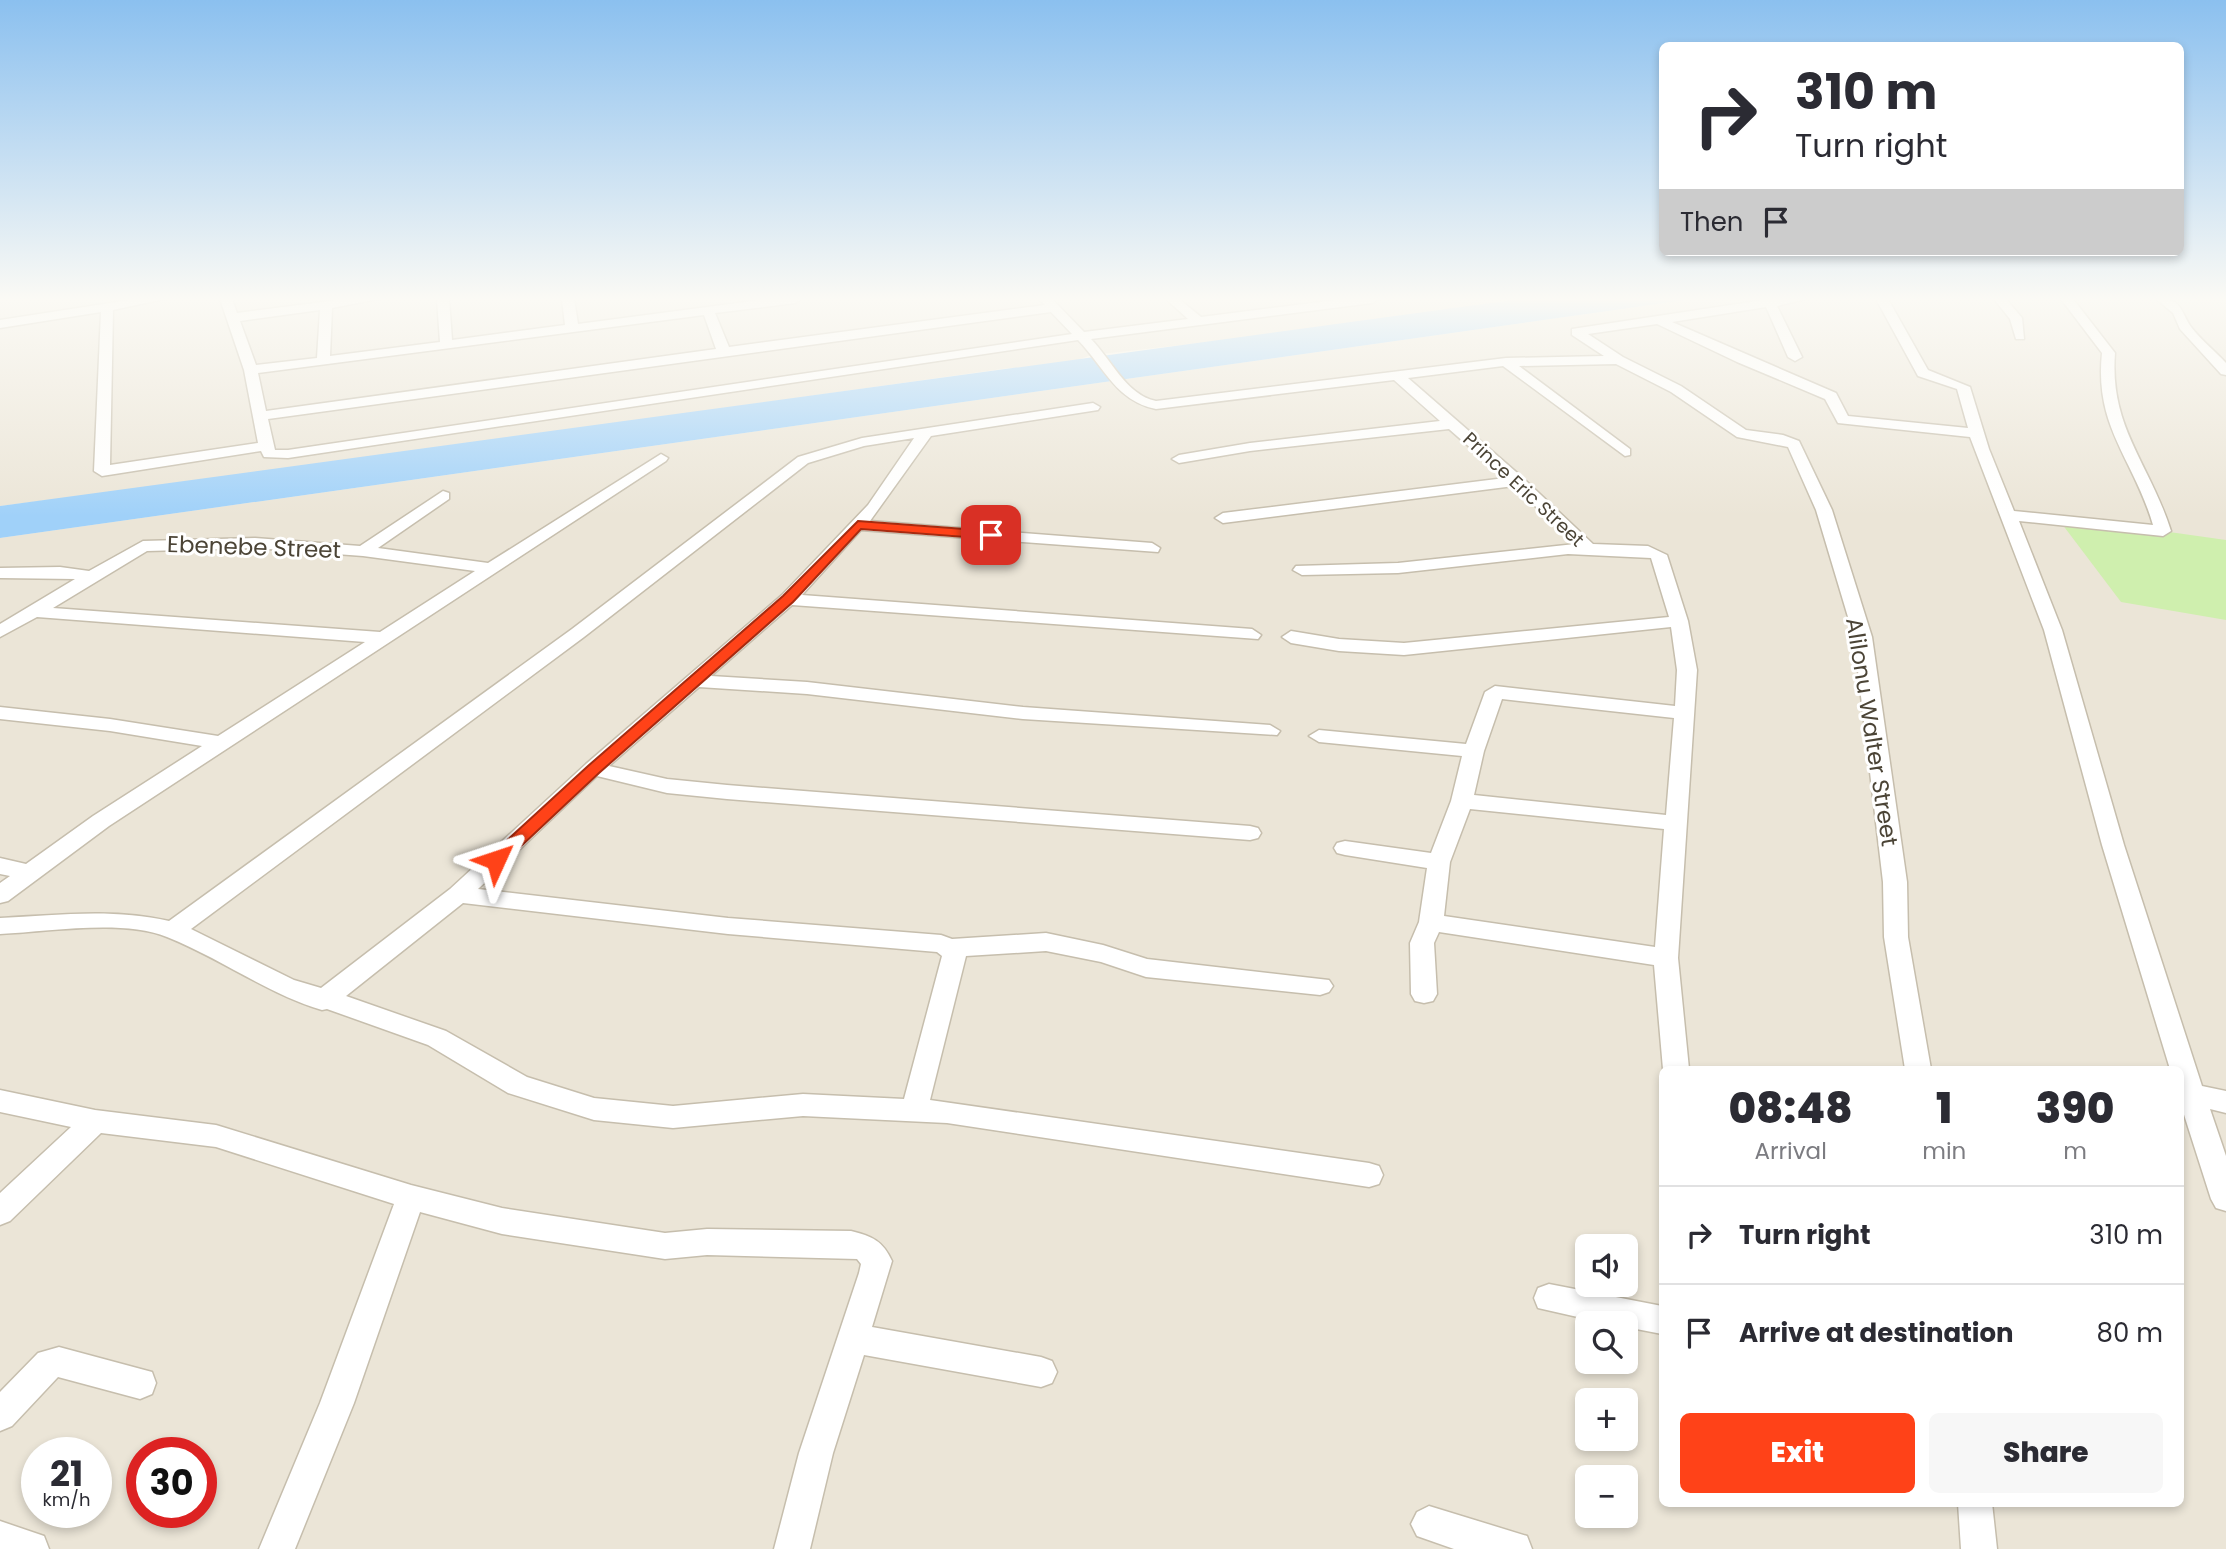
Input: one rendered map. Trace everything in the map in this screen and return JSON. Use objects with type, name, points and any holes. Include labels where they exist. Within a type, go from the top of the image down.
[{"type":"street","points":[[104,371],[100,469],[266,446]]},
{"type":"street","points":[[251,371],[269,454],[289,454],[846,371]]},
{"type":"street","points":[[260,416],[584,371]]},
{"type":"street","points":[[1111,371],[1125,390],[1141,402],[1156,405],[1420,371]]},
{"type":"street","points":[[1518,371],[1625,452]]},
{"type":"street","name":"Alilonu Walter Street","points":[[1641,371],[1676,389],[1742,434],[1791,442],[1824,510],[1863,637],[1895,882],[1896,937],[1918,1066]]},
{"type":"street","points":[[1769,371],[1831,396],[1843,419],[1977,433]]},
{"type":"street","points":[[1922,371],[1963,387],[2006,515],[2033,574],[2053,629],[2113,844],[2182,1066]]},
{"type":"street","points":[[2006,515],[2163,531],[2139,470],[2120,436],[2106,389],[2107,371]]},
{"type":"street","name":"Prince Eric Street","points":[[1395,374],[1518,481],[1589,549]]},
{"type":"street","points":[[173,930],[578,634],[803,460],[862,442],[1093,407]]},
{"type":"street","points":[[1179,459],[1250,447],[1454,424]]},
{"type":"street","points":[[322,1001],[458,895],[593,769],[698,681],[788,599],[874,508],[926,432]]},
{"type":"street","points":[[0,895],[101,821],[661,458]]},
{"type":"street","points":[[1223,518],[1518,481]]},
{"type":"street","points":[[363,551],[443,496]]},
{"type":"street","points":[[858,525],[1152,548]]},
{"type":"street","name":"Ebenebe Street","points":[[0,632],[143,546],[255,543],[363,551],[489,568]]},
{"type":"street","points":[[1302,570],[1335,573],[1418,568],[1530,552],[1589,549],[1648,551],[1659,555],[1679,621],[1688,670],[1674,824],[1666,958],[1676,1066]]},
{"type":"street","points":[[0,573],[60,572],[94,577]]},
{"type":"street","points":[[788,599],[1252,635]]},
{"type":"street","points":[[36,612],[387,638]]},
{"type":"street","points":[[1291,637],[1339,645],[1404,649],[1679,621]]},
{"type":"street","points":[[698,681],[807,688],[1023,713],[1270,731]]},
{"type":"street","points":[[1424,994],[1422,943],[1431,922],[1439,862],[1462,801],[1474,751],[1495,692],[1684,713]]},
{"type":"street","points":[[0,713],[110,725],[222,743]]},
{"type":"street","points":[[1319,736],[1474,751]]},
{"type":"street","points":[[593,769],[667,786],[727,792],[1250,833]]},
{"type":"street","points":[[1462,801],[1674,824]]},
{"type":"street","points":[[1345,848],[1439,862]]},
{"type":"street","points":[[0,866],[30,873]]},
{"type":"street","points":[[458,895],[728,926],[941,944],[950,948],[1046,943],[1103,954],[1146,968],[1320,986]]},
{"type":"street","points":[[0,926],[110,921],[144,923],[173,930],[266,979],[322,1001],[378,1015],[437,1038],[518,1085],[594,1110],[673,1117],[803,1105],[914,1111],[1063,1128],[1369,1175]]},
{"type":"street","points":[[1431,922],[1666,958]]},
{"type":"street","points":[[914,1111],[954,956],[950,948]]},
{"type":"street","points":[[2184,1072],[2226,1199]]},
{"type":"street","points":[[2191,1094],[2226,1102]]},
{"type":"street","points":[[0,1101],[95,1121],[216,1136],[502,1221],[665,1246],[707,1241],[763,1245],[851,1244],[867,1248],[877,1261],[816,1453],[792,1549]]},
{"type":"street","points":[[0,1212],[95,1121]]},
{"type":"street","points":[[277,1549],[337,1403],[411,1196]]},
{"type":"street","points":[[1549,1298],[1659,1319]]},
{"type":"street","points":[[853,1338],[1041,1372]]},
{"type":"street","points":[[0,1415],[49,1364],[59,1362],[140,1383]]},
{"type":"street","points":[[1975,1507],[1979,1549]]},
{"type":"street","points":[[1429,1524],[1514,1549]]},
{"type":"street","points":[[0,1539],[31,1549]]},
{"type":"shaded area","points":[[0,371],[986,371],[225,478],[0,506]]},
{"type":"shaded area","points":[[1181,371],[2226,371],[2226,1549],[0,1549],[0,538]]},
{"type":"green space","points":[[2056,516],[2226,540],[2226,620],[2121,602]]},
{"type":"water","points":[[989,371],[1181,371],[0,538],[0,506]]},
{"type":"route","points":[[496,860],[593,769],[698,681],[788,599],[858,525],[991,535]]}]
